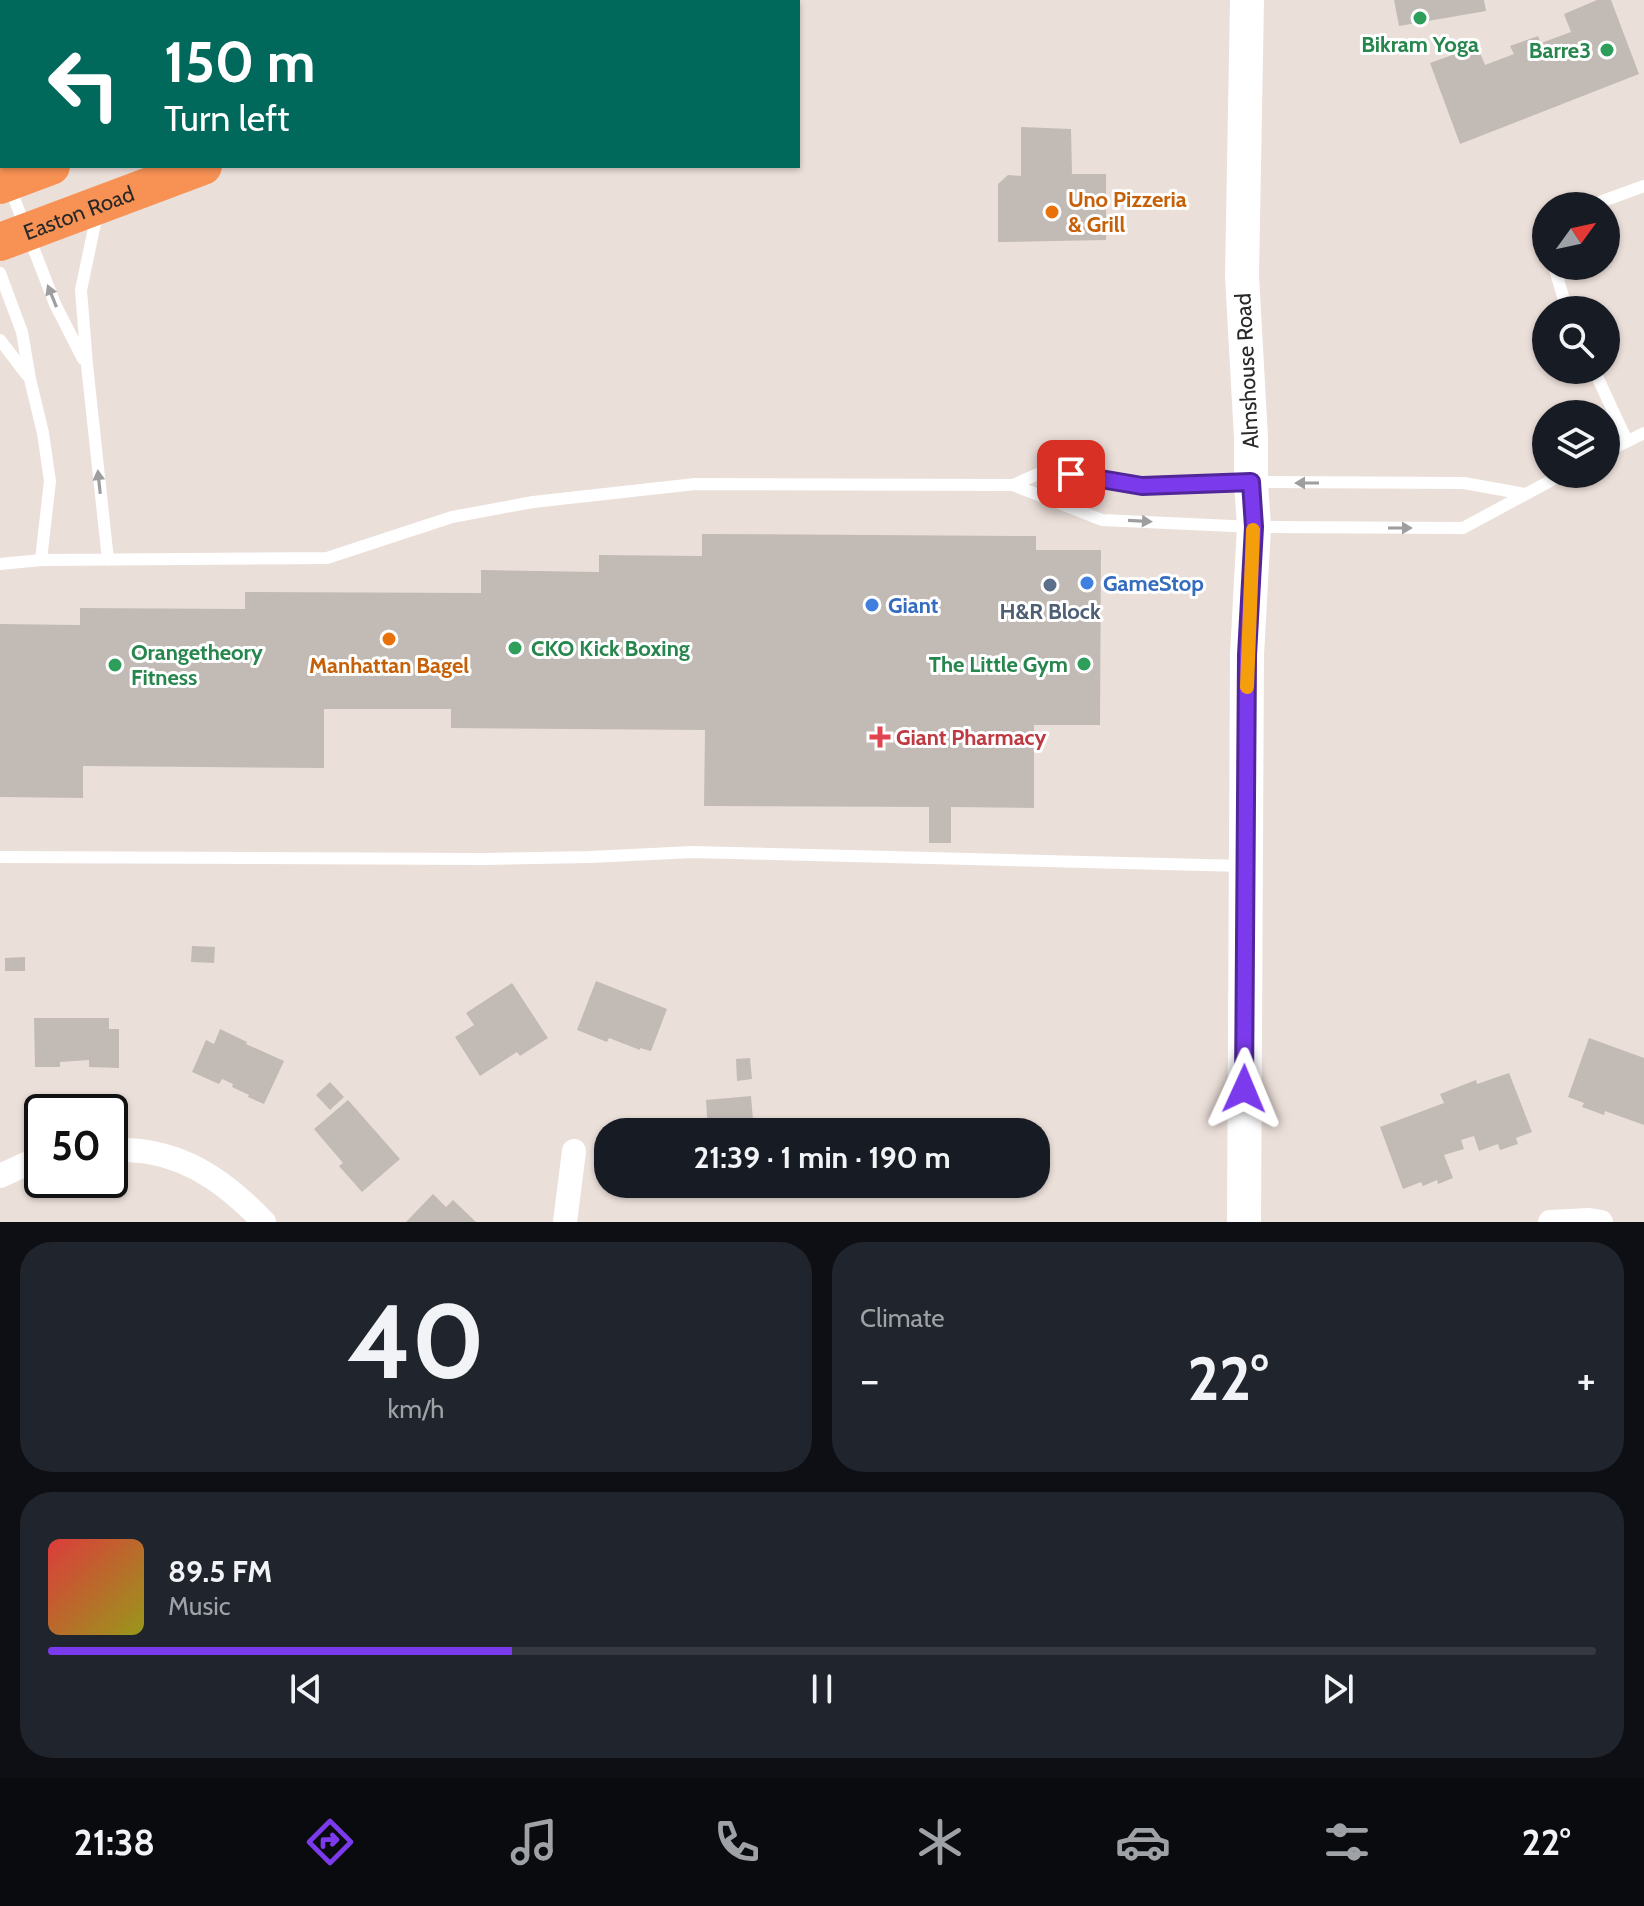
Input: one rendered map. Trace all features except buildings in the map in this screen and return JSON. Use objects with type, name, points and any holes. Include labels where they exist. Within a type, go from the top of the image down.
[{"type":"highway","points":[[3,177],[42,168]]},
{"type":"highway","name":"Easton Road","points":[[14,237],[198,168]]},
{"type":"main road","name":"Almshouse Road","points":[[1244,1222],[1247,655],[1254,527],[1242,276],[1247,0]]},
{"type":"street","points":[[128,1150],[149,1152],[190,1165],[215,1178],[239,1196],[264,1222]]},
{"type":"street","points":[[565,1222],[574,1151]]},
{"type":"street","points":[[0,1176],[24,1165]]},
{"type":"street","points":[[1550,1222],[1601,1222]]},
{"type":"lane","points":[[3,177],[14,237],[55,304],[87,365]]},
{"type":"lane","points":[[1620,195],[1644,186]]},
{"type":"lane","points":[[99,205],[81,290],[108,560]]},
{"type":"lane","points":[[0,273],[22,332],[50,481],[41,560]]},
{"type":"lane","points":[[0,340],[30,379]]},
{"type":"lane","points":[[1601,384],[1627,441]]},
{"type":"lane","points":[[1620,445],[1644,433]]},
{"type":"lane","points":[[1013,485],[1047,470],[1142,486],[1251,482],[1464,483],[1525,494]]},
{"type":"lane","points":[[0,564],[41,560],[327,558],[452,517],[533,502],[695,484],[1013,485],[1102,520],[1254,527],[1463,528],[1536,488]]},
{"type":"lane","points":[[0,857],[483,859],[692,852],[1246,866]]},
{"type":"slow traffic","points":[[1247,687],[1253,530]]},
{"type":"place","name":"Bikram Yoga","points":[[1420,18]]},
{"type":"place","name":"Barre3","points":[[1607,50]]},
{"type":"place","name":"Uno Pizzeria & Grill","points":[[1052,212]]},
{"type":"place","name":"GameStop","points":[[1087,583]]},
{"type":"place","name":"H&R Block","points":[[1050,585]]},
{"type":"place","name":"Giant","points":[[872,605]]},
{"type":"place","name":"Manhattan Bagel","points":[[389,639]]},
{"type":"place","name":"CKO Kick Boxing","points":[[515,648]]},
{"type":"place","name":"The Little Gym","points":[[1084,664]]},
{"type":"place","name":"Orangetheory Fitness","points":[[115,665]]},
{"type":"place","name":"Giant Pharmacy","points":[[880,737]]},
{"type":"route","points":[[1071,474],[1142,486],[1251,482],[1254,527],[1247,655],[1244,1089]]}]
